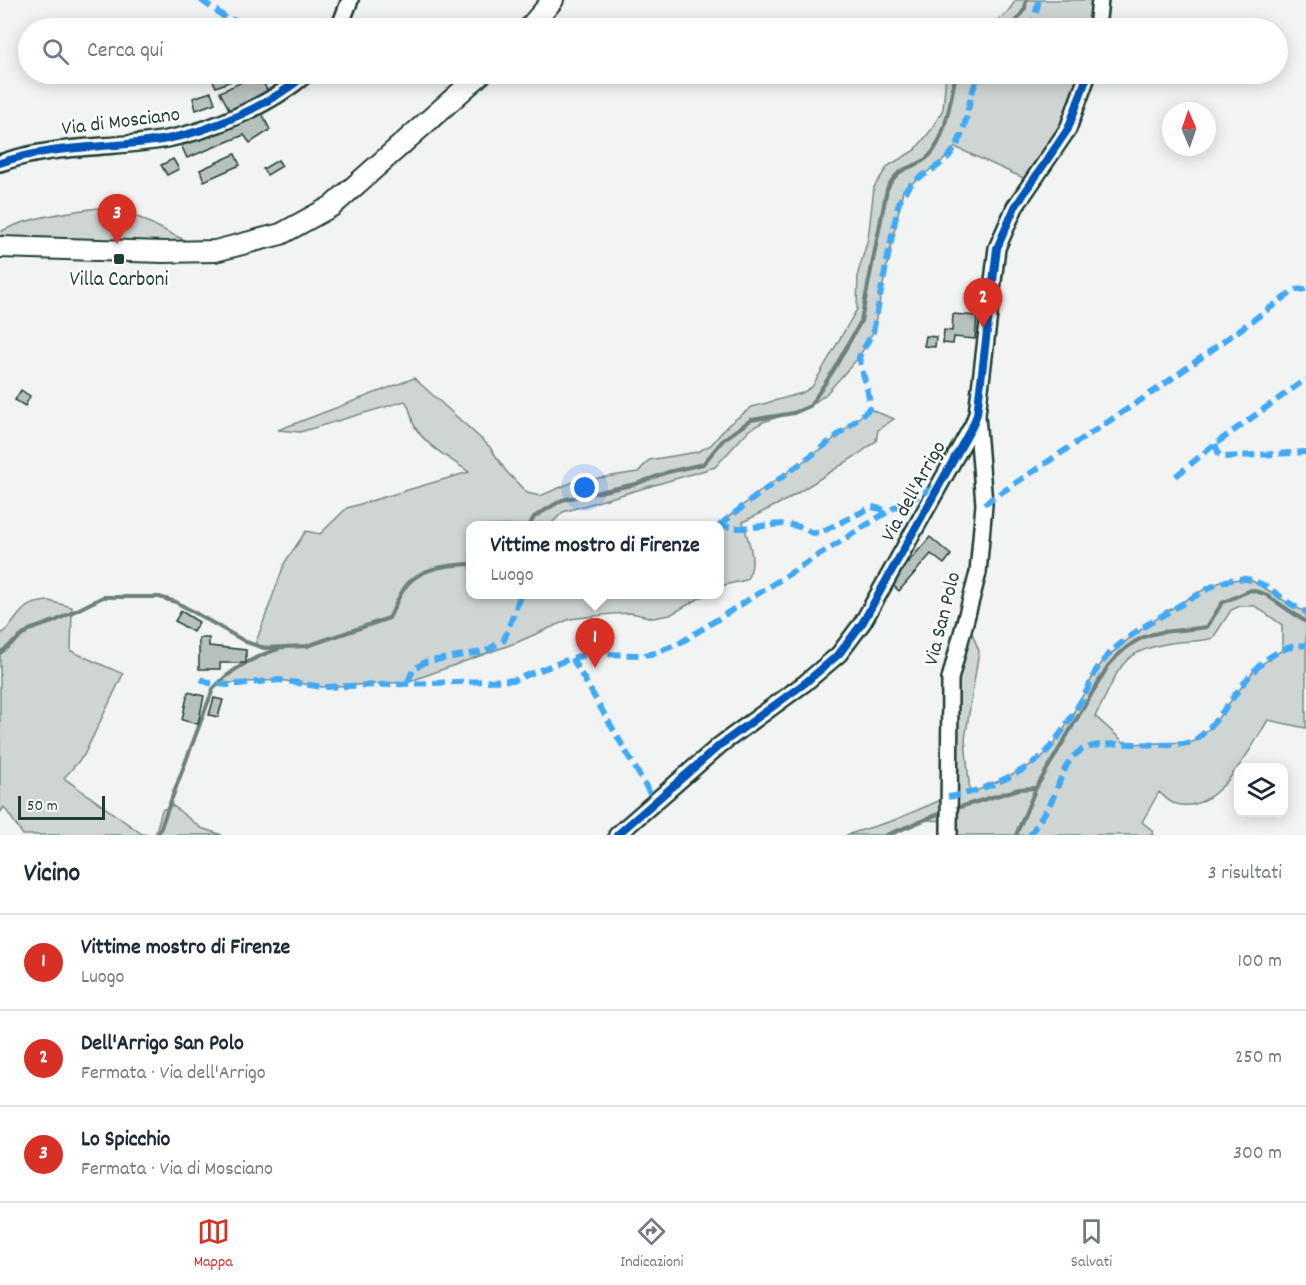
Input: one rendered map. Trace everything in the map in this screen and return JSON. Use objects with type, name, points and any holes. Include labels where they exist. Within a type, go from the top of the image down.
[{"type":"main road","points":[[538,18],[553,0]]},
{"type":"main road","points":[[0,247],[163,252],[215,250],[281,234],[332,207],[470,84]]},
{"type":"street","points":[[343,18],[350,0]]},
{"type":"street","points":[[1098,18],[1100,0]]},
{"type":"street","name":"Via di Mosciano","points":[[0,163],[23,155],[166,139],[205,129],[278,95],[293,84]]},
{"type":"street","name":"Via dell'Arrigo","points":[[618,835],[720,745],[805,683],[839,654],[863,622],[968,436],[977,414],[997,248],[1015,207],[1068,129],[1084,84]]},
{"type":"street","name":"Via San Polo","points":[[949,835],[950,679],[978,573],[984,504],[977,414]]},
{"type":"shaded area","points":[[1016,0],[1100,0],[1098,18],[1001,18]]},
{"type":"shaded area","points":[[945,84],[1084,84],[1068,129],[1032,182],[955,147],[950,155],[903,190],[873,332],[859,357],[826,394],[810,406],[763,422],[749,430],[715,467],[563,512],[554,521],[466,521],[466,599],[698,599],[670,615],[653,618],[631,613],[570,619],[518,642],[408,682],[322,687],[280,680],[217,684],[238,667],[279,648],[255,645],[285,562],[306,531],[320,534],[347,508],[469,472],[426,441],[413,424],[405,401],[300,432],[278,430],[414,378],[489,446],[506,471],[527,493],[540,496],[573,482],[638,472],[649,460],[697,452],[711,445],[728,425],[752,407],[802,393],[812,387],[857,309],[858,273],[868,239],[874,187],[888,166],[915,150],[932,129],[943,109]]},
{"type":"shaded area","points":[[107,207],[124,210],[206,251],[2,247],[2,231],[26,221]]},
{"type":"shaded area","points":[[869,409],[894,419],[878,430],[876,441],[859,454],[788,499],[743,522],[752,559],[750,573],[746,580],[724,585],[723,521],[762,490],[824,447]]},
{"type":"shaded area","points":[[1248,579],[1306,612],[1306,728],[1268,720],[1242,763],[1234,763],[1234,773],[1230,778],[1203,801],[1188,805],[1173,803],[1159,792],[1142,822],[1152,830],[1153,835],[949,835],[947,821],[927,820],[892,835],[846,835],[892,821],[948,797],[950,679],[976,605],[972,633],[979,651],[965,739],[970,794],[1019,771],[1046,753],[1067,724],[1098,668],[1120,646],[1178,605],[1213,585],[1228,580]],"holes":[[[1240,606],[1255,606],[1282,625],[1282,650],[1255,669],[1212,726],[1193,742],[1126,744],[1095,716],[1121,667],[1138,652],[1171,643],[1213,638],[1231,610]]]},
{"type":"shaded area","points":[[49,601],[72,607],[71,651],[123,674],[84,755],[64,778],[142,834],[149,835],[23,835],[4,807],[0,813],[0,635],[25,608],[38,602]]},
{"type":"shaded area","points":[[172,805],[201,828],[222,835],[155,835],[162,810]]},
{"type":"building","points":[[237,84],[264,84],[269,94],[231,113],[220,92]]},
{"type":"building","points":[[211,92],[215,103],[196,110],[193,98]]},
{"type":"building","points":[[261,111],[270,130],[250,143],[244,135],[187,158],[181,145]]},
{"type":"building","points":[[235,154],[240,165],[204,181],[200,170]]},
{"type":"building","points":[[173,159],[179,169],[167,175],[161,165]]},
{"type":"building","points":[[278,160],[282,166],[267,175],[263,169]]},
{"type":"building","points":[[953,314],[977,316],[975,339],[954,337],[953,344],[943,343],[944,330],[952,331]]},
{"type":"building","points":[[926,336],[936,337],[935,347],[924,346]]},
{"type":"building","points":[[21,390],[30,396],[25,406],[15,400]]},
{"type":"building","points":[[930,537],[951,555],[944,564],[931,554],[899,591],[890,583]]},
{"type":"building","points":[[181,611],[199,622],[193,632],[175,621]]},
{"type":"building","points":[[199,638],[209,638],[209,646],[246,650],[246,663],[220,663],[220,669],[199,669]]},
{"type":"building","points":[[188,692],[204,696],[198,724],[182,720]]},
{"type":"building","points":[[214,698],[223,700],[218,717],[209,715]]},
{"type":"waterway","points":[[1018,18],[1025,8],[1026,0]]},
{"type":"waterway","points":[[532,521],[534,517],[562,500],[636,484],[668,472],[703,464],[724,439],[751,420],[794,413],[810,406],[861,321],[887,189],[897,174],[918,164],[936,148],[947,116],[954,84]]},
{"type":"waterway","points":[[0,653],[29,630],[55,621],[103,597],[159,597],[176,602],[246,642],[264,648],[307,646],[389,618],[400,595],[415,578],[432,569],[466,564]]},
{"type":"waterway","points":[[1016,835],[1036,788],[1108,666],[1131,644],[1153,634],[1207,627],[1222,603],[1251,590],[1265,594],[1306,622]]},
{"type":"waterway","points":[[158,835],[213,689],[243,665],[278,649]]},
{"type":"waterway","points":[[953,809],[1019,789],[1035,788]]},
{"type":"waterway","points":[[886,835],[946,811]]},
{"type":"marked path","points":[[201,0],[226,18]]},
{"type":"marked path","points":[[1034,18],[1039,0]]},
{"type":"marked path","points":[[724,522],[869,409],[869,397],[859,357],[873,332],[898,206],[908,188],[942,163],[956,147],[961,137],[975,84]]},
{"type":"marked path","points":[[984,504],[1156,390],[1295,290],[1306,289]]},
{"type":"marked path","points":[[1176,476],[1215,444],[1306,379]]},
{"type":"marked path","points":[[1215,444],[1219,454],[1224,457],[1306,452]]},
{"type":"marked path","points":[[201,679],[209,683],[228,685],[280,680],[322,687],[514,680],[572,658],[590,654],[644,655],[656,653],[680,643],[895,507],[938,486]]},
{"type":"marked path","points":[[724,526],[747,528],[785,524],[794,525],[812,533],[821,532],[872,507],[890,511]]},
{"type":"marked path","points":[[948,797],[972,792],[1001,781],[1039,759],[1062,731],[1085,694],[1097,669],[1108,655],[1140,629],[1208,589],[1230,580],[1246,579],[1262,584],[1306,612]]},
{"type":"marked path","points":[[408,682],[413,670],[425,662],[486,651],[504,640],[519,599]]},
{"type":"marked path","points":[[1030,835],[1052,800],[1063,772],[1076,754],[1094,746],[1109,744],[1174,745],[1195,740],[1209,728],[1244,683],[1271,656],[1287,648],[1306,645]]},
{"type":"marked path","points":[[572,658],[655,802]]},
{"type":"cycle path","points":[[0,163],[41,153],[146,142],[184,135],[240,115],[293,84]]},
{"type":"cycle path","points":[[617,835],[720,745],[805,683],[839,654],[863,622],[973,425],[977,414],[997,248],[1015,207],[1068,129],[1084,84]]},
{"type":"place","name":"Lo Spicchio","points":[[117,244]]},
{"type":"place","name":"Villa Carboni","points":[[119,259]]},
{"type":"place","name":"Dell'Arrigo San Polo","points":[[983,328]]},
{"type":"place","name":"Vittime mostro di Firenze","points":[[595,668]]}]
